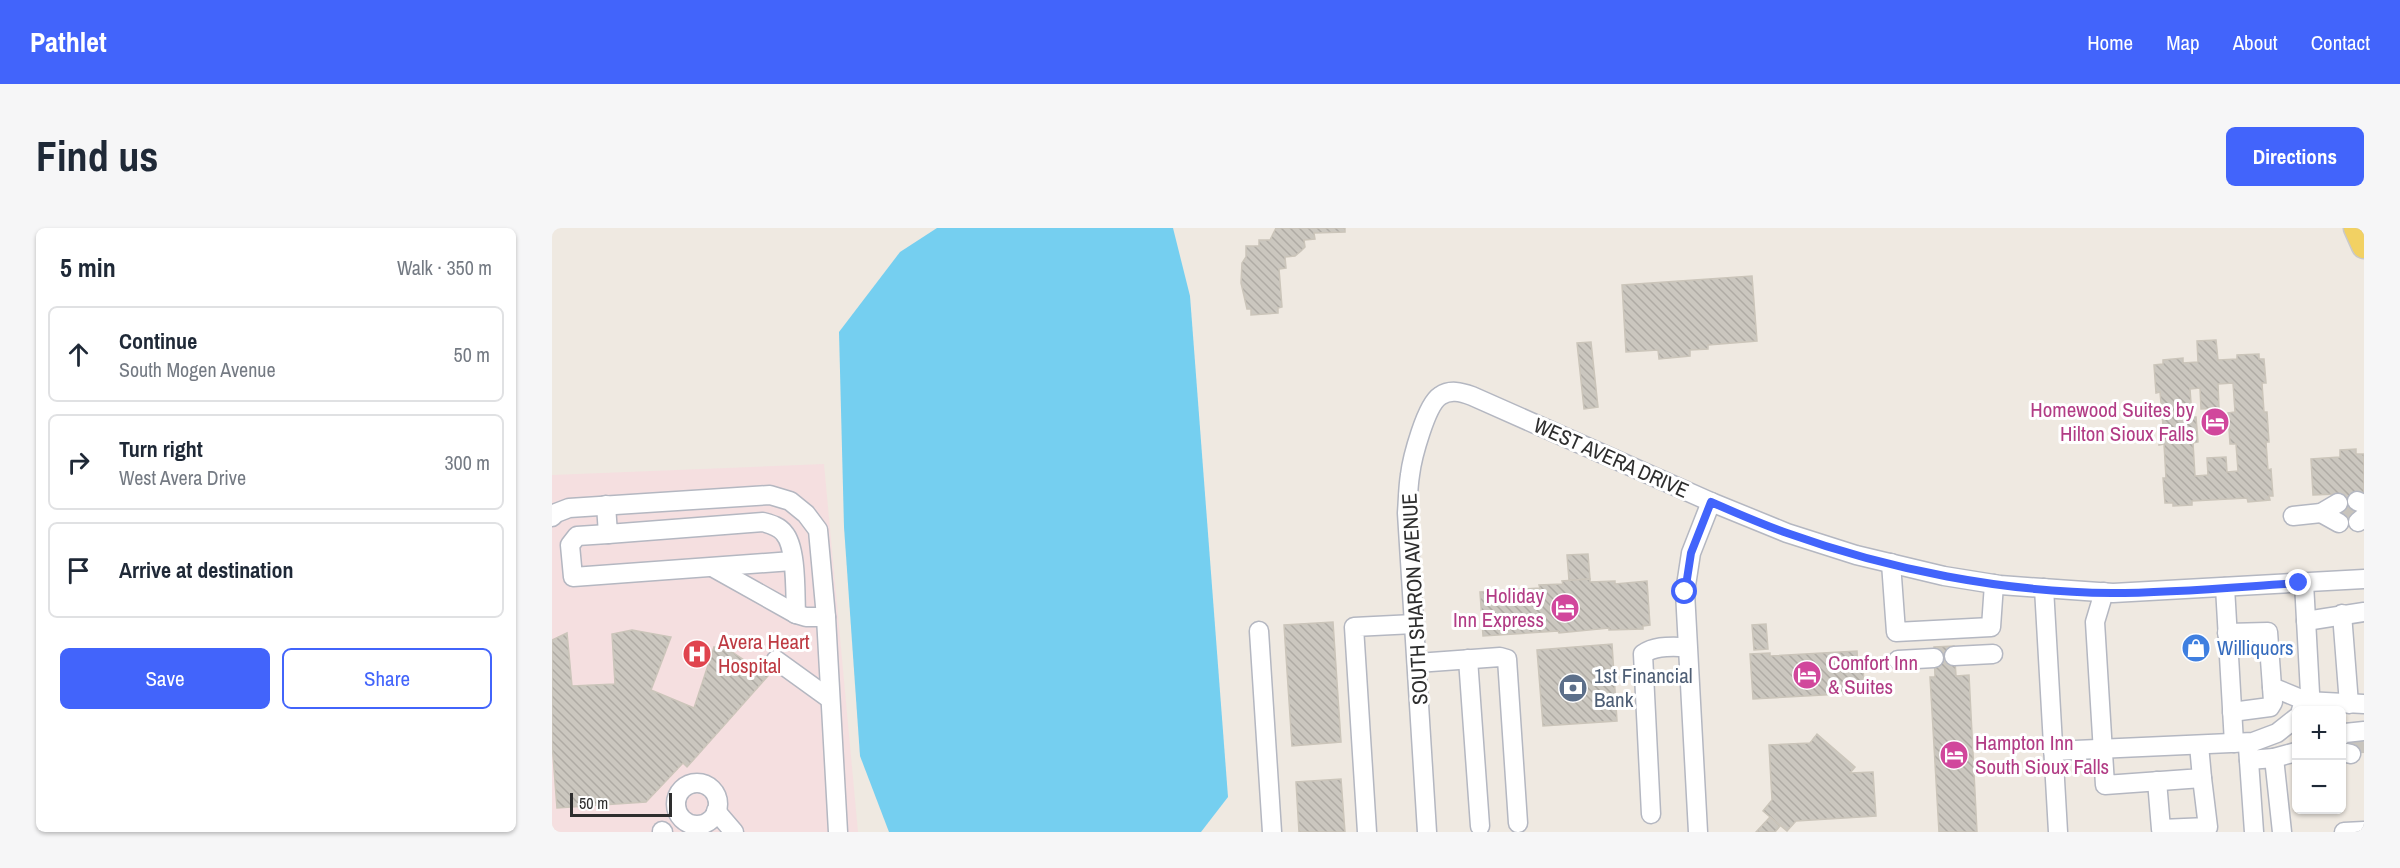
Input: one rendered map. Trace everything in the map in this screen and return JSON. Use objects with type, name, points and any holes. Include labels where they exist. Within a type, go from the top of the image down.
[{"type":"main road","points":[[2356,228],[2364,246]]},
{"type":"street","name":"SOUTH SHARON AVENUE","points":[[1427,832],[1407,513],[1410,474],[1420,437],[1433,404],[1439,397],[1449,392],[1459,392],[1495,406]]},
{"type":"street","name":"WEST AVERA DRIVE","points":[[1495,406],[1711,502],[1787,533],[1856,555],[1944,576],[1994,584],[2104,592],[2364,579]]},
{"type":"street","points":[[552,517],[569,508],[770,495],[790,501],[806,514],[818,530],[826,617],[838,832]]},
{"type":"street","points":[[1698,832],[1686,647],[1685,592],[1688,566],[1711,502]]},
{"type":"street","points":[[606,505],[608,534]]},
{"type":"street","points":[[2293,516],[2335,513]]},
{"type":"street","points":[[792,561],[573,577],[570,544],[577,536],[763,522],[774,525],[784,532],[789,540],[792,561],[796,614]]},
{"type":"street","points":[[1891,564],[1896,632],[1991,627],[1994,584]]},
{"type":"street","points":[[714,568],[796,614],[806,617],[826,617]]},
{"type":"street","points":[[2303,706],[2310,693],[2304,582]]},
{"type":"street","points":[[2224,587],[2232,712],[2244,748],[2254,832]]},
{"type":"street","points":[[2044,588],[2058,832]]},
{"type":"street","points":[[2104,592],[2095,622],[2105,785],[2202,778]]},
{"type":"street","points":[[2306,621],[2364,612]]},
{"type":"street","points":[[2272,687],[2303,706],[2357,704],[2342,614]]},
{"type":"street","points":[[1367,832],[1354,627],[1414,624]]},
{"type":"street","points":[[1259,631],[1272,832]]},
{"type":"street","points":[[2227,633],[2268,632],[2272,687],[2270,707],[2232,712]]},
{"type":"street","points":[[1651,814],[1642,654],[1659,647],[1686,647]]},
{"type":"street","points":[[1954,656],[1993,654]]},
{"type":"street","points":[[1417,663],[1500,657],[1507,659],[1518,823]]},
{"type":"street","points":[[1898,660],[1934,658]]},
{"type":"street","points":[[1468,659],[1480,826]]},
{"type":"street","points":[[776,660],[830,699]]},
{"type":"street","points":[[2244,748],[2277,734],[2292,721]]},
{"type":"street","points":[[2346,733],[2364,731]]},
{"type":"street","points":[[2053,751],[2199,745],[2244,748],[2274,758],[2292,753]]},
{"type":"street","points":[[2157,781],[2161,829],[2208,827],[2199,745]]},
{"type":"street","points":[[2274,758],[2282,832]]},
{"type":"street","points":[[696,783],[709,787],[717,798],[716,811],[705,828],[689,824],[679,816],[676,805],[676,799],[683,788],[696,783]]},
{"type":"street","points":[[716,811],[734,832]]},
{"type":"street","points":[[2344,832],[2364,831]]},
{"type":"shaded area","name":"Avera Heart Hospital","points":[[824,464],[858,832],[552,832],[552,475]]},
{"type":"water","points":[[937,228],[1173,228],[1190,296],[1228,797],[1201,832],[889,832],[860,756],[844,527],[839,332],[900,252]]},
{"type":"building","points":[[1276,228],[1345,228],[1345,232],[1314,233],[1315,239],[1304,240],[1305,247],[1295,256],[1285,257],[1286,268],[1279,269],[1282,307],[1278,308],[1278,313],[1251,315],[1251,309],[1247,309],[1241,283],[1246,246],[1259,246],[1259,240],[1270,240]]},
{"type":"building","points":[[1752,276],[1757,341],[1708,345],[1708,349],[1690,350],[1690,356],[1659,359],[1658,350],[1626,352],[1622,285]]},
{"type":"building","points":[[2216,340],[2218,360],[2237,359],[2237,355],[2259,354],[2259,359],[2264,359],[2266,383],[2262,383],[2264,412],[2267,412],[2268,470],[2271,469],[2273,496],[2269,496],[2270,500],[2248,502],[2247,498],[2192,501],[2192,505],[2173,506],[2173,503],[2165,503],[2164,444],[2159,445],[2158,426],[2163,425],[2160,392],[2156,393],[2154,365],[2163,364],[2163,360],[2183,358],[2183,363],[2198,362],[2197,341]],"holes":[[[2233,383],[2235,412],[2228,413],[2230,444],[2236,444],[2238,471],[2227,472],[2226,457],[2207,458],[2208,475],[2195,476],[2193,443],[2198,442],[2196,417],[2192,417],[2190,389],[2200,388],[2201,409],[2219,408],[2218,384]]]},
{"type":"building","points":[[1591,342],[1598,407],[1584,409],[1577,343]]},
{"type":"building","points":[[2356,449],[2356,454],[2364,454],[2364,494],[2358,526],[2340,527],[2338,494],[2313,495],[2311,459],[2340,457],[2340,450]]},
{"type":"building","points":[[1588,554],[1590,579],[1569,580],[1567,555]]},
{"type":"building","name":"Holiday Inn Express","points":[[1590,579],[1590,582],[1615,581],[1615,584],[1647,581],[1650,625],[1643,626],[1643,629],[1609,630],[1609,628],[1559,633],[1558,631],[1483,636],[1480,592],[1540,588],[1539,585],[1563,584],[1562,581]]},
{"type":"building","points":[[1333,622],[1341,742],[1292,746],[1284,625]]},
{"type":"building","points":[[1766,624],[1768,649],[1754,650],[1752,625]]},
{"type":"building","points":[[632,630],[671,637],[651,690],[694,708],[714,647],[732,652],[768,676],[687,767],[683,763],[646,802],[557,808],[552,743],[552,640],[567,633],[572,686],[615,684],[612,634]]},
{"type":"building","points":[[1612,644],[1617,721],[1543,726],[1537,650]]},
{"type":"building","name":"Hampton Inn South Sioux Falls","points":[[1954,646],[1956,676],[1969,675],[1977,832],[1939,832],[1930,677],[1935,677],[1934,647]]},
{"type":"building","name":"Comfort Inn & Suites","points":[[1857,651],[1858,668],[1863,668],[1864,683],[1859,684],[1859,693],[1753,699],[1750,654],[1770,653],[1770,656]]},
{"type":"building","points":[[1817,734],[1855,767],[1850,773],[1873,772],[1876,816],[1796,821],[1787,831],[1763,811],[1772,800],[1769,745],[1810,743]]},
{"type":"building","points":[[1341,779],[1345,832],[1299,832],[1296,782]]},
{"type":"building","points":[[1770,817],[1780,826],[1775,832],[1756,832]]},
{"type":"tunnel","points":[[2339,516],[2358,514]]},
{"type":"tunnel","points":[[2350,745],[2364,744]]},
{"type":"place","name":"Homewood Suites by Hilton Sioux Falls","points":[[2215,422]]},
{"type":"place","name":"Holiday Inn Express","points":[[1565,608]]},
{"type":"place","name":"Williquors","points":[[2196,648]]},
{"type":"place","name":"Avera Heart Hospital","points":[[697,654]]},
{"type":"place","name":"Comfort Inn & Suites","points":[[1807,675]]},
{"type":"place","name":"1st Financial Bank","points":[[1573,688]]},
{"type":"place","name":"Hampton Inn South Sioux Falls","points":[[1954,755]]},
{"type":"route","points":[[1685,592],[1691,553],[1711,502],[1787,533],[1856,555],[1944,576],[2000,585],[2113,593],[2299,583]]}]
